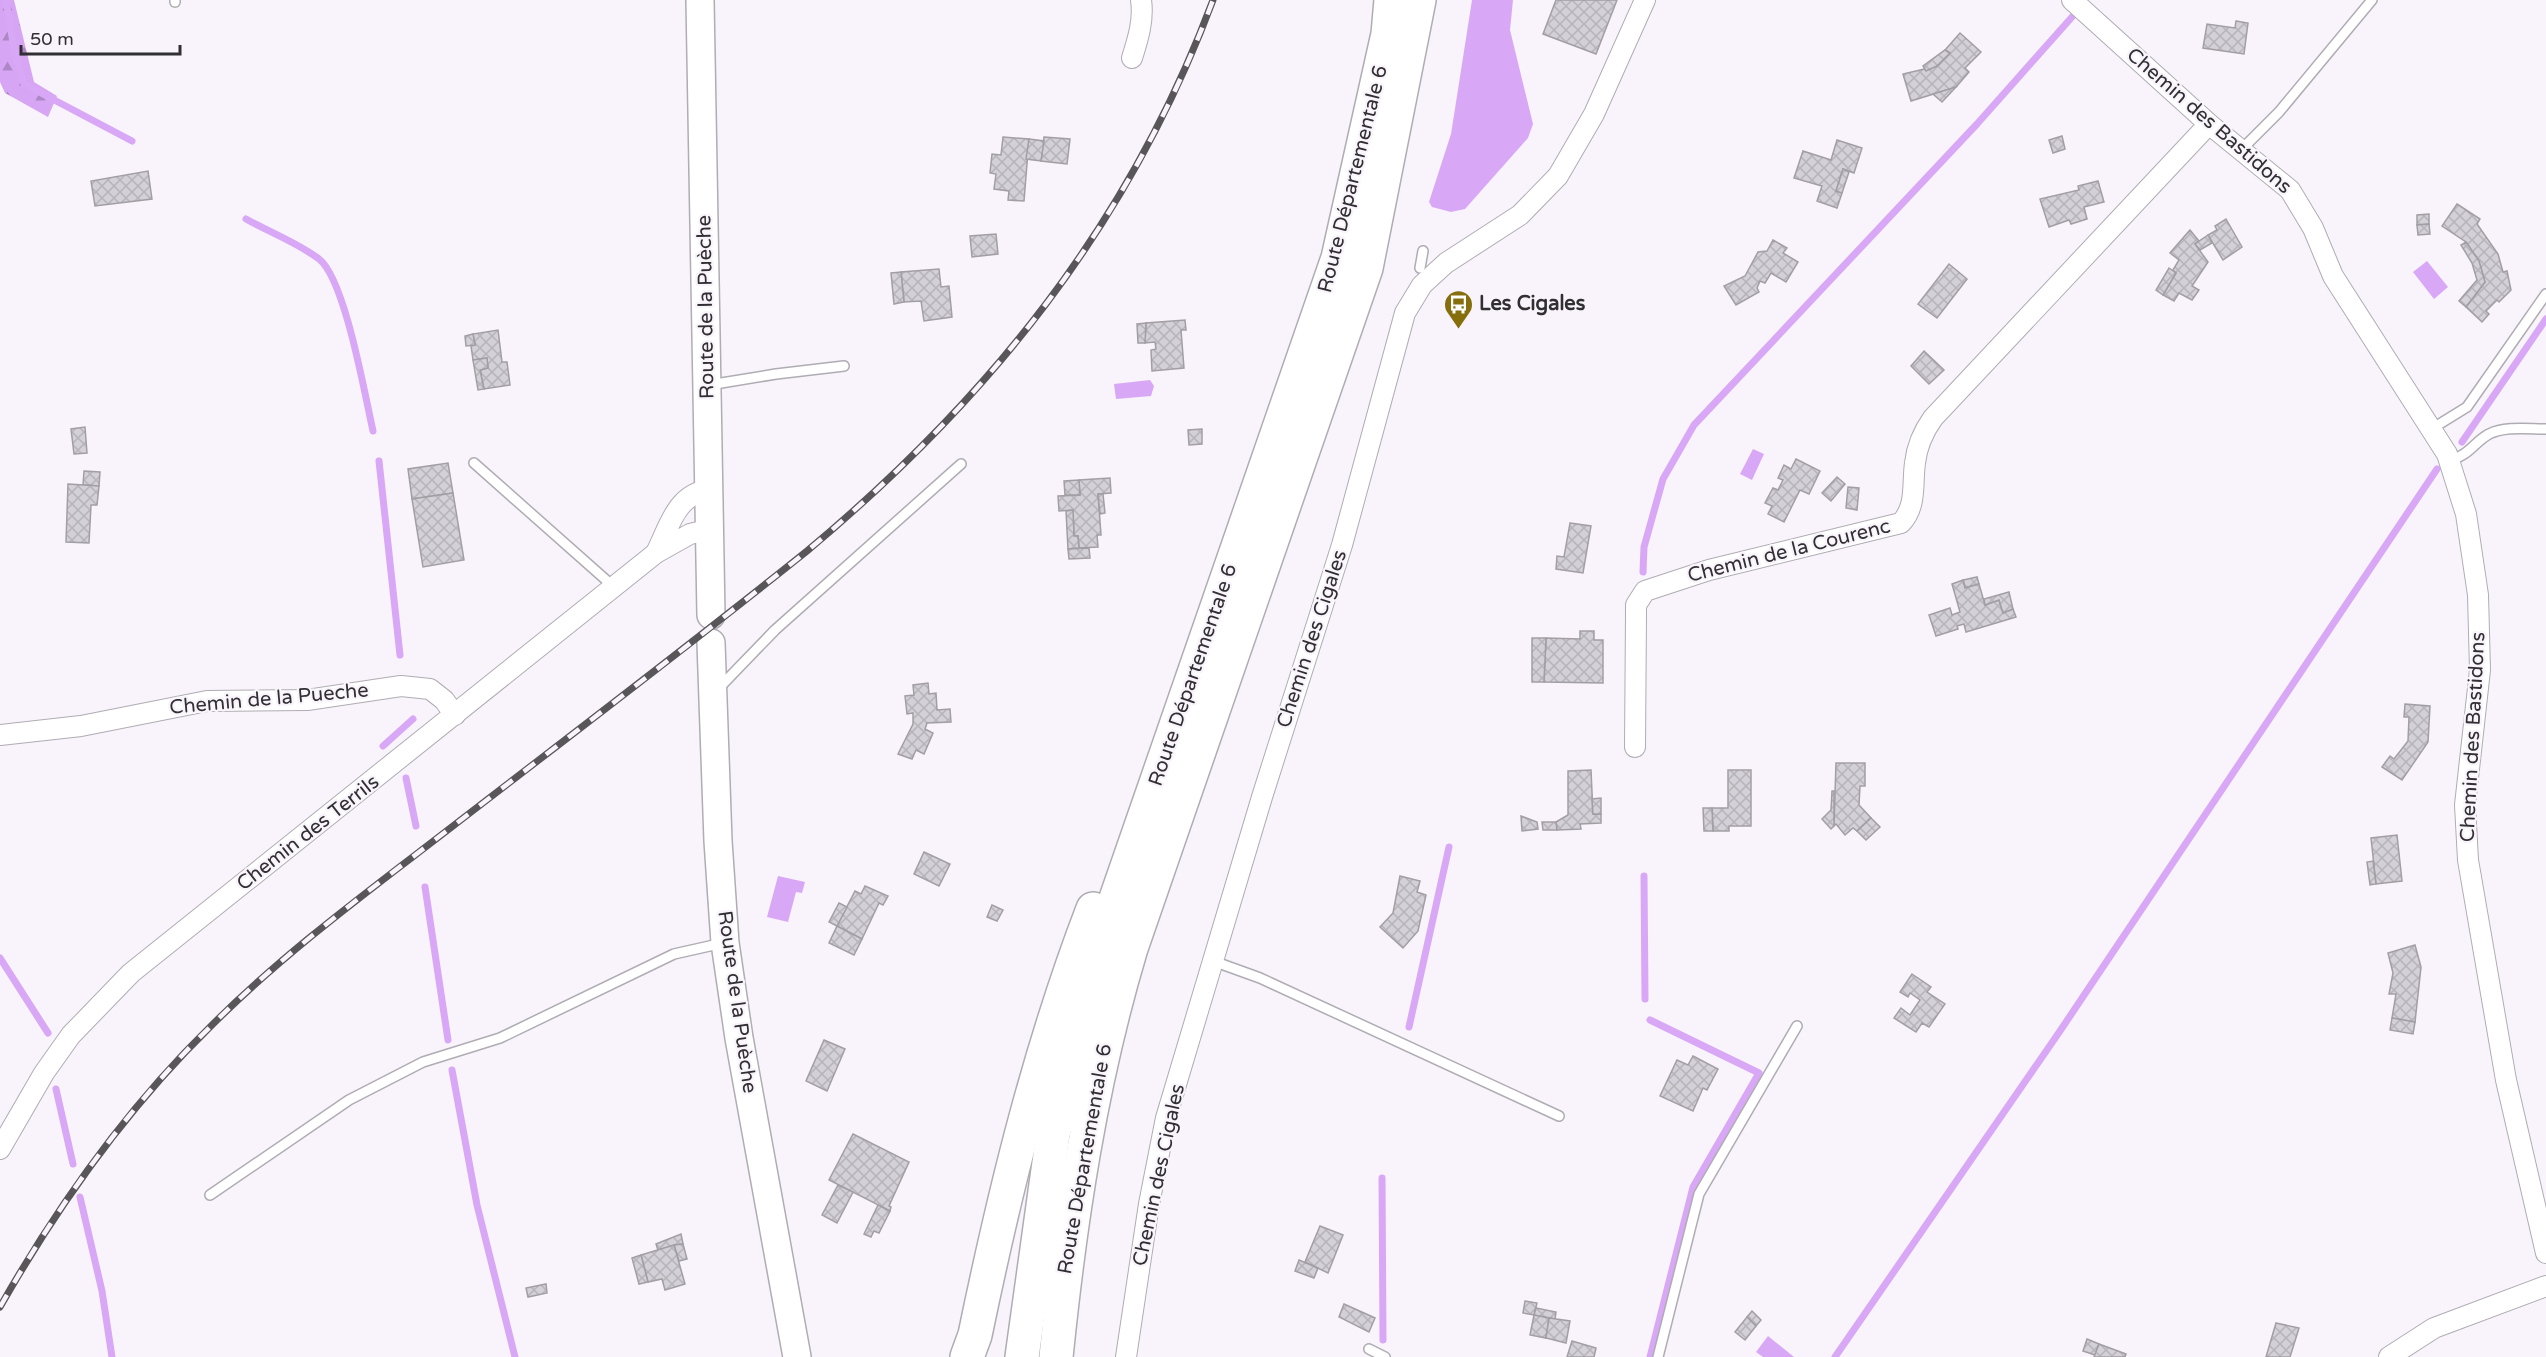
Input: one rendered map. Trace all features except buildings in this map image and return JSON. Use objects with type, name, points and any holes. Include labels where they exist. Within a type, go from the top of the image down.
[{"type":"highway","name":"Route Départementale 6","points":[[1022,1357],[1053,1134],[1111,913],[1338,258],[1388,34],[1391,0]]},
{"type":"highway","name":"Route Départementale 6","points":[[1056,1357],[1068,1235],[1109,1019],[1131,948],[1366,268],[1419,0]]},
{"type":"highway","points":[[967,1357],[975,1335],[1023,1120],[1056,1009],[1111,860],[1194,672]]},
{"type":"highway","points":[[1073,1357],[1074,1325],[1109,1019]]},
{"type":"main road","name":"Route de la Puèche","points":[[700,0],[711,489],[711,615]]},
{"type":"main road","name":"Route de la Puèche","points":[[711,643],[725,943],[797,1357]]},
{"type":"street","points":[[1132,58],[1139,34],[1142,0]]},
{"type":"street","name":"Chemin des Cigales","points":[[1126,1357],[1149,1204],[1166,1118],[1262,797],[1342,545],[1405,313],[1422,285],[1446,262],[1520,215],[1558,176],[1594,114],[1645,0]]},
{"type":"street","name":"Chemin des Bastidons","points":[[2072,0],[2209,124],[2290,190],[2303,207],[2333,276],[2433,428],[2449,461],[2466,514],[2478,594],[2480,670],[2465,805],[2468,860],[2506,1080],[2546,1253]]},
{"type":"street","name":"Chemin de la Courenc","points":[[1635,747],[1636,605],[1645,591],[1709,570],[1901,523],[1912,503],[1917,449],[1922,433],[1933,418],[2209,124]]},
{"type":"street","name":"Chemin des Terrils","points":[[656,553],[683,501],[695,491],[711,489]]},
{"type":"street","name":"Chemin des Terrils","points":[[0,1149],[44,1073],[71,1035],[131,973],[656,553],[690,534],[711,529]]},
{"type":"street","name":"Chemin de la Pueche","points":[[0,735],[81,726],[207,701],[307,700],[401,686],[430,689],[444,700],[455,716]]},
{"type":"street","points":[[2389,1357],[2434,1328],[2546,1286]]},
{"type":"lane","points":[[2241,150],[2279,112],[2373,0]]},
{"type":"lane","points":[[1420,268],[1423,251]]},
{"type":"lane","points":[[2433,428],[2467,407],[2546,294]]},
{"type":"lane","points":[[709,385],[844,366]]},
{"type":"lane","points":[[2449,461],[2468,453],[2487,435],[2494,432],[2546,429]]},
{"type":"lane","points":[[474,463],[615,588]]},
{"type":"lane","points":[[713,694],[775,630],[961,464]]},
{"type":"lane","points":[[210,1195],[349,1100],[423,1062],[500,1038],[674,954],[725,943]]},
{"type":"lane","points":[[1214,961],[1260,978],[1559,1116]]},
{"type":"lane","points":[[1658,1357],[1699,1194],[1797,1026]]},
{"type":"lane","points":[[1369,1349],[1385,1357]]},
{"type":"green space","points":[[0,0],[14,0],[34,82],[57,96],[48,117],[5,93],[0,82]]},
{"type":"shaded area","points":[[1472,0],[1513,0],[1510,30],[1533,124],[1528,138],[1465,209],[1451,212],[1432,207],[1429,202],[1451,134]]},
{"type":"shaded area","points":[[2427,261],[2448,287],[2434,299],[2413,272]]},
{"type":"shaded area","points":[[1150,380],[1154,386],[1151,396],[1116,399],[1114,384]]},
{"type":"shaded area","points":[[1753,449],[1764,454],[1752,480],[1740,474]]},
{"type":"shaded area","points":[[778,876],[805,882],[802,893],[796,892],[788,922],[767,917]]},
{"type":"shaded area","points":[[1768,1336],[1794,1357],[1763,1357],[1756,1352]]},
{"type":"waterway","points":[[6,0],[14,49],[24,84],[132,141]]},
{"type":"waterway","points":[[1643,572],[1644,547],[1663,479],[1694,425],[1977,124],[2072,17]]},
{"type":"waterway","points":[[246,219],[311,253],[328,271],[337,289],[353,339],[373,431]]},
{"type":"waterway","points":[[2462,442],[2546,319]]},
{"type":"waterway","points":[[379,461],[400,655]]},
{"type":"waterway","points":[[1835,1357],[2060,1031],[2437,469]]},
{"type":"waterway","points":[[383,746],[413,719]]},
{"type":"waterway","points":[[406,778],[416,826]]},
{"type":"waterway","points":[[1409,1027],[1449,847]]},
{"type":"waterway","points":[[1644,876],[1645,999]]},
{"type":"waterway","points":[[425,887],[448,1040]]},
{"type":"waterway","points":[[0,958],[48,1033]]},
{"type":"waterway","points":[[1650,1020],[1759,1073],[1693,1187],[1650,1357]]},
{"type":"waterway","points":[[452,1070],[477,1205],[515,1357]]},
{"type":"waterway","points":[[56,1089],[73,1164]]},
{"type":"waterway","points":[[1382,1178],[1383,1340]]},
{"type":"waterway","points":[[80,1197],[102,1291],[112,1357]]},
{"type":"railway","points":[[0,1307],[70,1195],[123,1124],[180,1057],[239,999],[359,898],[807,551],[873,493],[935,432],[993,369],[1047,303],[1096,233],[1140,160],[1179,82],[1213,0]]},
{"type":"place","name":"Les Cigales","points":[[1458,330]]}]
